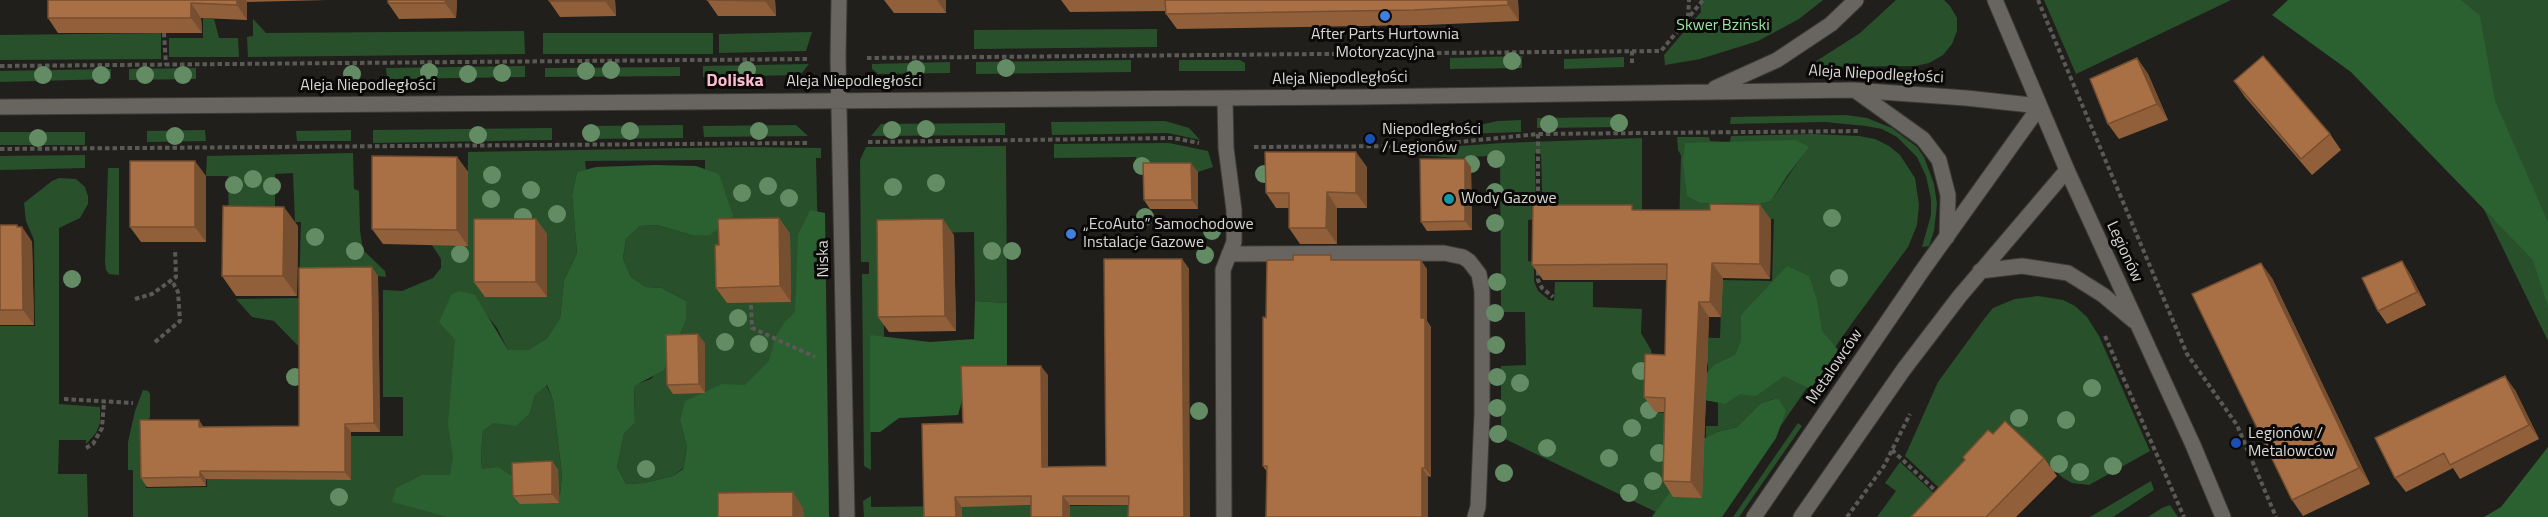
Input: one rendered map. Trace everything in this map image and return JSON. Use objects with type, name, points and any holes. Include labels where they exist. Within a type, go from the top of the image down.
[{"type":"street","name":"Niska","points":[[839,0],[847,517]]},
{"type":"street","name":"Aleja Niepodległości","points":[[1709,91],[1776,60],[1831,24],[1856,0]]},
{"type":"street","name":"Legionów","points":[[1995,0],[2067,170],[2223,517]]},
{"type":"street","name":"Aleja Niepodległości","points":[[0,107],[840,99],[1225,98],[1853,90],[2040,106]]},
{"type":"street","points":[[1853,90],[1923,139],[1939,160],[1948,195],[1947,237]]},
{"type":"street","points":[[1224,517],[1223,270],[1234,242],[1233,210],[1227,167],[1225,98]]},
{"type":"street","name":"Metalowców","points":[[1754,517],[2040,106]]},
{"type":"street","points":[[1801,517],[1904,369],[1980,271],[2067,170]]},
{"type":"street","points":[[1229,254],[1444,253],[1464,257],[1469,261],[1479,274],[1482,291],[1482,415],[1476,517]]},
{"type":"street","points":[[1980,271],[2022,266],[2068,273],[2103,295],[2138,325]]},
{"type":"path","points":[[1688,18],[1689,0]]},
{"type":"path","points":[[866,58],[1661,51],[1703,0]]},
{"type":"path","points":[[2038,0],[2187,354],[2237,425],[2276,517]]},
{"type":"path","points":[[164,33],[166,65]]},
{"type":"path","points":[[1632,51],[1632,64]]},
{"type":"path","points":[[0,66],[809,58]]},
{"type":"path","points":[[1634,123],[1634,132],[1861,131],[1870,134]]},
{"type":"path","points":[[1538,134],[1538,211]]},
{"type":"path","points":[[0,149],[810,143]]},
{"type":"path","points":[[135,299],[152,294],[176,277],[175,249]]},
{"type":"path","points":[[1538,268],[1538,280],[1542,288],[1552,297]]},
{"type":"path","points":[[155,342],[180,321],[178,292],[172,281]]},
{"type":"path","points":[[751,305],[752,328],[821,360],[844,360]]},
{"type":"path","points":[[2103,333],[2184,517]]},
{"type":"path","points":[[64,399],[133,403]]},
{"type":"path","points":[[86,448],[93,444],[102,428],[104,402]]},
{"type":"path","points":[[1847,517],[1884,466],[1913,408]]},
{"type":"path","points":[[1892,450],[1942,496]]},
{"type":"green space","name":"Skwer Bziński","points":[[1700,0],[1823,0],[1799,19],[1758,41],[1700,59],[1665,65],[1664,55],[1701,12]]},
{"type":"green space","points":[[1896,0],[1944,0],[1950,6],[1957,18],[1957,31],[1952,44],[1943,55],[1929,63],[1915,66],[1819,67],[1815,65],[1815,62],[1860,33]]},
{"type":"green space","points":[[2044,0],[2231,0],[2076,74]]},
{"type":"green space","points":[[2288,0],[2461,0],[2480,16],[2495,101],[2548,222],[2548,307],[2533,260],[2351,72],[2272,15]]},
{"type":"green space","points":[[2382,0],[2548,0],[2548,341]]},
{"type":"green space","points":[[203,18],[214,19],[219,38],[238,38],[239,57],[169,57],[169,38],[203,38]]},
{"type":"green space","points":[[253,19],[266,33],[524,31],[525,54],[248,57],[247,37],[253,36]]},
{"type":"green space","points":[[1157,29],[1157,47],[974,49],[974,30]]},
{"type":"green space","points":[[812,32],[806,51],[719,53],[719,34]]},
{"type":"green space","points":[[161,33],[161,59],[0,60],[0,35]]},
{"type":"green space","points":[[543,33],[713,33],[713,54],[543,54]]},
{"type":"green space","points":[[1522,56],[1522,68],[1450,69],[1450,58]]},
{"type":"green space","points":[[1624,57],[1624,67],[1564,69],[1564,59]]},
{"type":"green space","points":[[1131,60],[1131,72],[976,74],[976,62]]},
{"type":"green space","points":[[1179,60],[1240,60],[1245,63],[1245,71],[1179,71]]},
{"type":"green space","points":[[950,62],[950,73],[878,74],[872,69],[872,64]]},
{"type":"green space","points":[[809,64],[800,75],[703,77],[703,66]]},
{"type":"green space","points":[[525,66],[525,77],[387,79],[386,68]]},
{"type":"green space","points":[[680,67],[680,76],[545,77],[545,68]]},
{"type":"green space","points":[[196,68],[196,79],[129,80],[129,69]]},
{"type":"green space","points":[[111,69],[111,79],[0,82],[0,71]]},
{"type":"green space","points":[[1846,115],[1867,118],[1892,128],[1917,147],[1924,157],[1934,184],[1937,204],[1934,231],[1929,246],[1922,247],[1931,215],[1931,199],[1926,176],[1917,157],[1897,137],[1882,129],[1825,122],[1730,124],[1731,117]]},
{"type":"green space","points":[[1623,117],[1623,127],[1537,128],[1537,118]]},
{"type":"green space","points":[[1521,120],[1521,132],[1433,135],[1498,121]]},
{"type":"green space","points":[[1165,121],[1189,128],[1200,140],[1168,133],[1052,135],[1051,122]]},
{"type":"green space","points":[[1005,123],[1005,135],[871,136],[881,124]]},
{"type":"green space","points":[[683,125],[683,138],[586,139],[585,126]]},
{"type":"green space","points":[[796,125],[808,136],[704,137],[703,126]]},
{"type":"green space","points":[[552,128],[552,140],[373,143],[373,130]]},
{"type":"green space","points":[[205,130],[206,141],[147,142],[147,131]]},
{"type":"green space","points":[[351,130],[351,141],[297,141],[296,131]]},
{"type":"green space","points":[[0,132],[85,132],[85,145],[0,145]]},
{"type":"green space","points":[[1812,134],[1875,139],[1900,155],[1915,178],[1919,205],[1917,225],[1908,247],[1852,323],[1741,483],[1778,398],[1761,403],[1737,427],[1717,432],[1706,438],[1706,426],[1718,426],[1718,401],[1707,401],[1708,364],[1677,363],[1678,337],[1720,338],[1722,280],[1772,281],[1774,219],[1718,217],[1678,267],[1681,155],[1678,150],[1677,137],[1709,137],[1710,141],[1730,142],[1731,136]],"holes":[[[1804,153],[1771,201],[1760,204],[1701,203]]]},
{"type":"green space","points":[[1642,138],[1642,221],[1543,220],[1541,154],[1535,153],[1536,219],[1528,220],[1528,261],[1534,262],[1534,281],[1538,291],[1549,300],[1554,301],[1555,282],[1593,282],[1593,307],[1642,309],[1641,333],[1651,350],[1653,364],[1655,412],[1668,413],[1671,490],[1656,512],[1501,437],[1501,366],[1526,365],[1525,312],[1501,312],[1500,155],[1458,158],[1417,155],[1418,149],[1502,143]]},
{"type":"green space","points":[[1796,140],[1809,147],[1771,201],[1760,204],[1701,203],[1687,196],[1683,162],[1685,143]]},
{"type":"green space","points":[[1169,143],[1208,151],[1213,167],[1198,172],[1136,172],[1136,157],[1054,158],[1054,144]]},
{"type":"green space","points":[[1006,146],[1007,303],[975,301],[974,232],[883,234],[884,337],[870,336],[871,470],[864,466],[862,274],[869,274],[869,262],[861,262],[860,160],[866,147]]},
{"type":"green space","points":[[746,147],[821,148],[821,158],[816,158],[824,502],[680,421],[687,447],[683,468],[673,476],[644,483],[626,484],[617,467],[624,434],[635,423],[634,385],[651,379],[679,337],[686,321],[686,301],[662,288],[646,287],[631,277],[623,258],[626,239],[640,226],[657,225],[695,236],[705,235],[705,160],[585,161],[586,170],[577,172],[572,195],[577,253],[564,280],[560,318],[547,338],[528,350],[508,350],[497,328],[478,304],[475,295],[468,517],[133,517],[133,470],[128,470],[128,442],[135,411],[143,390],[150,394],[150,417],[145,428],[146,488],[207,487],[207,477],[351,480],[351,436],[403,436],[403,397],[383,397],[383,290],[402,291],[433,278],[441,268],[441,259],[430,242],[467,234],[468,152]]},
{"type":"green space","points":[[353,153],[354,189],[359,191],[363,250],[385,271],[386,277],[378,276],[303,351],[274,321],[252,317],[236,299],[299,298],[301,222],[295,222],[293,173],[275,174],[275,222],[229,222],[228,176],[206,176],[207,156]]},
{"type":"green space","points":[[85,155],[85,168],[0,170],[0,156]]},
{"type":"green space","points":[[696,166],[719,174],[733,216],[710,235],[695,236],[657,225],[640,226],[626,239],[623,258],[631,277],[646,287],[662,288],[686,301],[686,321],[664,370],[634,386],[635,423],[624,434],[617,467],[626,484],[644,483],[673,476],[683,469],[687,447],[680,421],[685,401],[722,384],[745,385],[769,361],[775,338],[784,323],[795,312],[798,235],[810,210],[825,213],[829,517],[448,517],[392,502],[396,488],[422,475],[450,475],[453,457],[448,424],[455,340],[439,322],[451,295],[459,291],[475,295],[508,350],[528,350],[547,338],[560,318],[564,280],[577,253],[572,195],[577,172],[596,167]],"holes":[[[547,385],[553,400],[562,475],[560,494],[549,500],[498,467],[482,469],[481,455],[483,431],[494,423],[516,426],[530,413],[535,395]]]},
{"type":"green space","points":[[108,168],[119,168],[119,275],[109,274],[105,261]]},
{"type":"green space","points":[[59,178],[76,179],[85,187],[88,196],[88,204],[80,218],[59,228],[59,404],[100,407],[100,423],[96,433],[86,444],[86,440],[59,440],[58,474],[87,474],[88,517],[0,517],[0,326],[35,326],[34,240],[26,221],[24,203]]},
{"type":"green space","points":[[1787,266],[1809,276],[1817,300],[1822,331],[1839,351],[1810,389],[1784,376],[1756,396],[1740,394],[1725,404],[1700,399],[1699,382],[1714,365],[1735,355],[1741,341],[1741,315]]},
{"type":"green space","points":[[2038,296],[2063,300],[2075,306],[2087,317],[2099,336],[2150,451],[2089,485],[2072,483],[2063,478],[2014,431],[1951,499],[1905,456],[1938,382],[1993,308],[2015,299]]},
{"type":"green space","points":[[975,301],[1007,303],[1007,375],[963,397],[958,415],[899,418],[880,432],[870,432],[870,335],[930,342],[974,339]]},
{"type":"green space","points":[[546,385],[553,400],[562,475],[560,494],[549,500],[482,469],[481,455],[483,431],[494,423],[530,413],[535,395]]},
{"type":"green space","points":[[1778,398],[1786,411],[1776,438],[1722,517],[1652,517],[1671,490],[1679,451],[1717,432],[1737,427],[1761,403]]},
{"type":"green space","points":[[1798,423],[1802,426],[1739,517],[1733,517]]},
{"type":"green space","points":[[2548,447],[2548,517],[2484,517],[2501,507]]},
{"type":"green space","points":[[1900,462],[1952,510],[1948,517],[1877,517],[1896,491],[1885,483]]},
{"type":"green space","points":[[2151,481],[2154,490],[2113,517],[2090,517]]},
{"type":"green space","points":[[871,496],[871,507],[1038,505],[1038,517],[864,517],[863,501]]},
{"type":"green space","points":[[1133,505],[1135,517],[1070,517],[1070,506]]},
{"type":"green space","points":[[2170,505],[2178,517],[2148,517],[2162,508]]},
{"type":"building","points":[[48,0],[237,0],[237,5],[191,3],[191,18],[48,18]]},
{"type":"building","points":[[388,0],[446,0],[445,3],[388,3]]},
{"type":"building","points":[[605,0],[605,1],[549,1]]},
{"type":"building","points":[[707,0],[765,0],[765,1]]},
{"type":"building","points":[[1165,0],[1508,0],[1508,5],[1414,10],[1166,14]]},
{"type":"building","points":[[2263,56],[2330,134],[2301,159],[2234,81]]},
{"type":"building","points":[[2137,58],[2157,104],[2108,124],[2090,79]]},
{"type":"building","points":[[1265,152],[1356,152],[1356,193],[1327,192],[1326,228],[1289,228],[1289,193],[1266,193]]},
{"type":"building","points":[[372,156],[457,157],[457,230],[372,229]]},
{"type":"building","name":"Wody Gazowe","points":[[1420,159],[1465,159],[1465,221],[1421,222]]},
{"type":"building","points":[[130,161],[195,161],[195,227],[130,227]]},
{"type":"building","points":[[1143,163],[1191,163],[1192,200],[1144,200]]},
{"type":"building","points":[[1710,204],[1760,205],[1760,264],[1712,263],[1710,302],[1699,302],[1691,482],[1663,481],[1665,398],[1644,397],[1645,354],[1665,355],[1667,264],[1532,265],[1533,205],[1632,205],[1632,210],[1710,210]]},
{"type":"building","points":[[223,206],[284,207],[283,276],[222,276]]},
{"type":"building","points":[[779,218],[780,286],[716,288],[715,245],[719,245],[718,219]]},
{"type":"building","points":[[474,219],[536,219],[536,282],[474,282]]},
{"type":"building","points":[[943,219],[945,316],[878,317],[877,220]]},
{"type":"building","points":[[0,225],[22,227],[23,310],[0,310]]},
{"type":"building","points":[[1293,255],[1331,255],[1331,260],[1421,260],[1421,318],[1425,318],[1425,468],[1422,468],[1422,517],[1266,517],[1267,466],[1263,466],[1263,317],[1266,318],[1267,260],[1293,260]]},
{"type":"building","points":[[1104,259],[1182,259],[1184,517],[1128,517],[1129,496],[1063,496],[1063,517],[1031,517],[1031,496],[955,497],[956,517],[924,517],[922,424],[963,423],[961,366],[1041,366],[1042,467],[1106,466]]},
{"type":"building","points":[[2402,261],[2417,292],[2378,311],[2362,278]]},
{"type":"building","points":[[2261,263],[2359,468],[2292,500],[2192,294]]},
{"type":"building","points":[[372,267],[374,423],[345,424],[345,472],[200,471],[200,477],[141,478],[140,420],[199,420],[199,427],[299,426],[299,268]]},
{"type":"building","points":[[698,334],[699,384],[667,385],[666,335]]},
{"type":"building","points":[[2505,376],[2529,425],[2450,465],[2444,453],[2395,478],[2375,438]]},
{"type":"building","points":[[2005,421],[2044,458],[1986,517],[1911,517],[1965,460],[1963,457],[1988,430],[1993,434]]},
{"type":"building","points":[[552,461],[552,494],[513,496],[512,463]]},
{"type":"building","points":[[793,492],[793,517],[718,517],[718,493]]},
{"type":"place","name":"After Parts Hurtownia Motoryzacyjna","points":[[1385,16]]},
{"type":"place","name":"Niepodległości / Legionów","points":[[1370,139]]},
{"type":"place","name":"Wody Gazowe","points":[[1449,199]]},
{"type":"place","name":"„EcoAuto” Samochodowe Instalacje Gazowe","points":[[1071,234]]},
{"type":"place","name":"Legionów / Metalowców","points":[[2236,443]]},
{"type":"district","name":"Doliska","points":[[735,82]]}]
